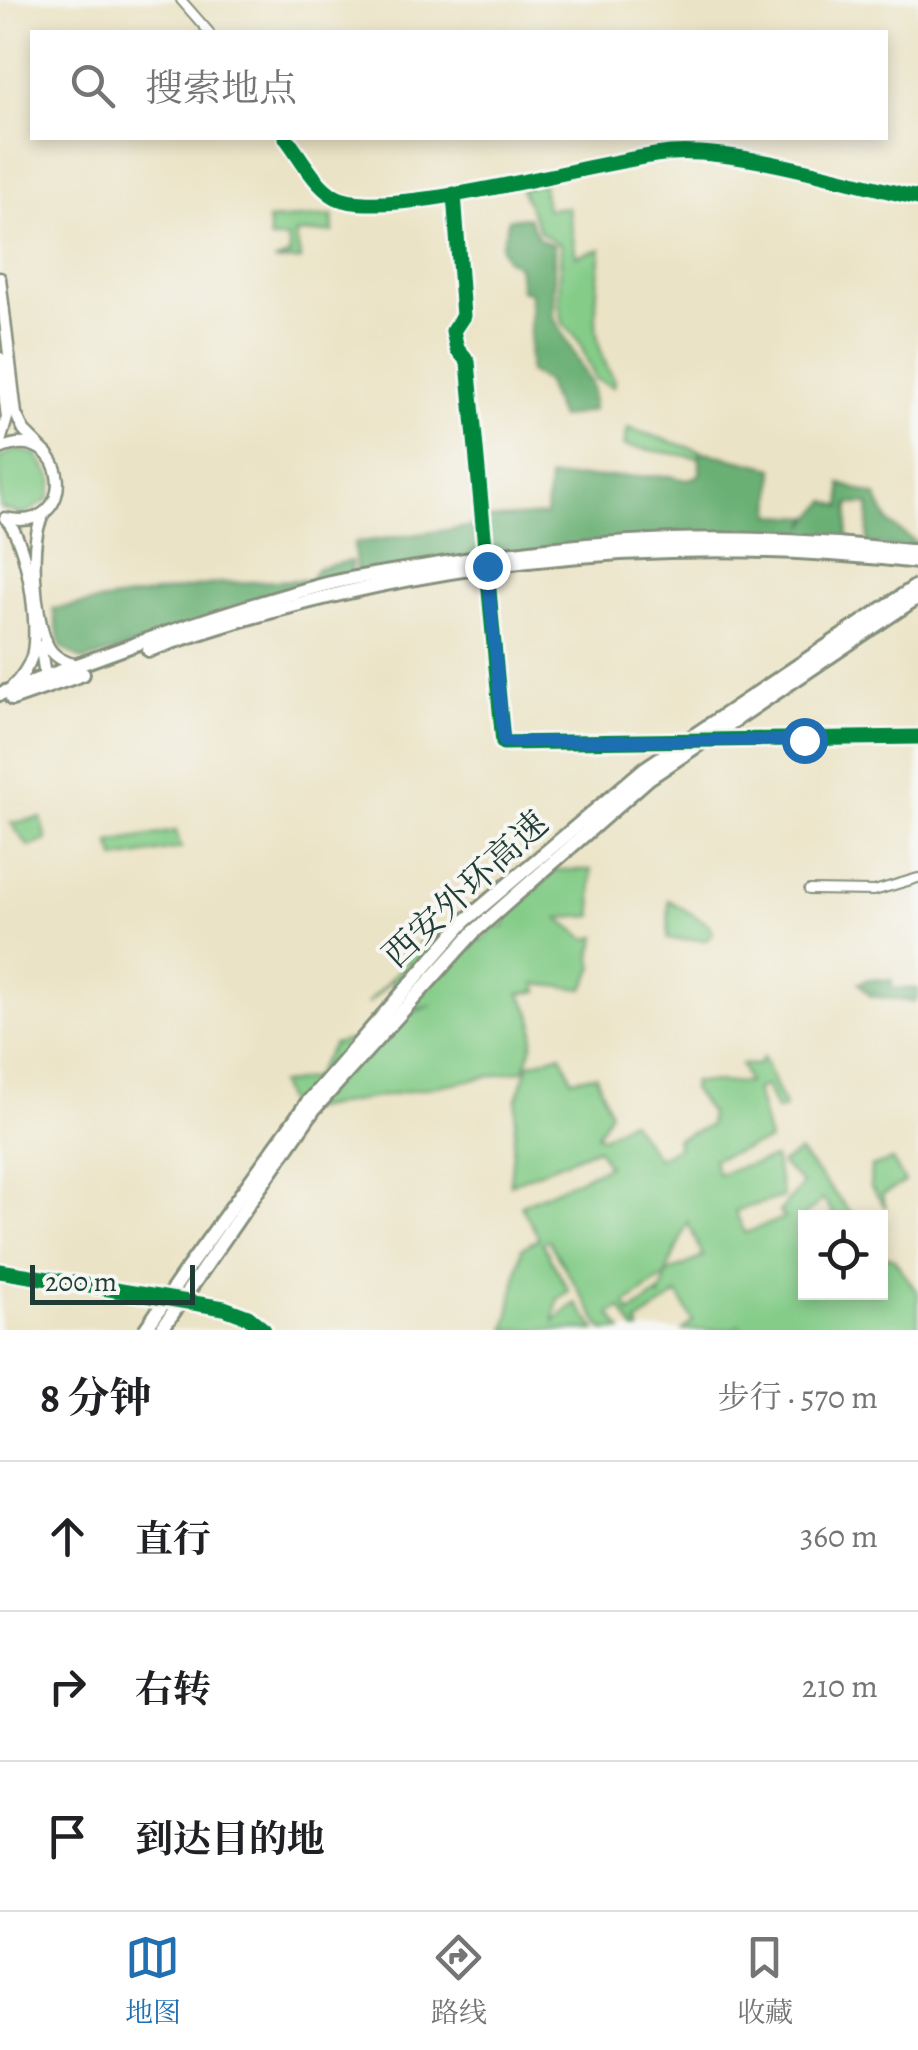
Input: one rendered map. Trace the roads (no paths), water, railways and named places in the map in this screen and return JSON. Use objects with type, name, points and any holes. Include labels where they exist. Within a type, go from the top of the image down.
[{"type":"highway","points":[[4,692],[330,594],[585,542],[668,537],[823,540],[918,552]]},
{"type":"highway","points":[[0,702],[83,665],[218,615],[328,584],[486,561],[668,548],[822,551],[918,562]]},
{"type":"highway","name":"西安外环高速","points":[[145,1330],[314,1108],[470,926],[644,768],[918,585]]},
{"type":"highway","name":"西安外环高速","points":[[470,926],[649,778],[918,598]]},
{"type":"highway","name":"西安外环高速","points":[[161,1330],[193,1271]]},
{"type":"main road","points":[[0,278],[18,419],[47,454],[59,478],[58,492],[32,541],[40,643],[27,668],[4,692]]},
{"type":"main road","points":[[0,358],[7,418],[0,446],[28,444],[47,454]]},
{"type":"main road","points":[[3,517],[32,520],[44,514]]},
{"type":"main road","points":[[3,517],[24,548],[46,682]]},
{"type":"main road","points":[[40,643],[56,656],[83,665]]},
{"type":"street","points":[[181,0],[207,30]]},
{"type":"street","points":[[288,140],[323,187],[351,203],[454,194],[671,153],[719,155],[918,198]]},
{"type":"street","points":[[454,194],[463,316],[453,330],[457,349],[468,362],[504,742],[918,737]]},
{"type":"street","points":[[809,890],[874,891],[918,878]]},
{"type":"street","points":[[0,1271],[224,1308],[248,1317],[264,1330]]}]
